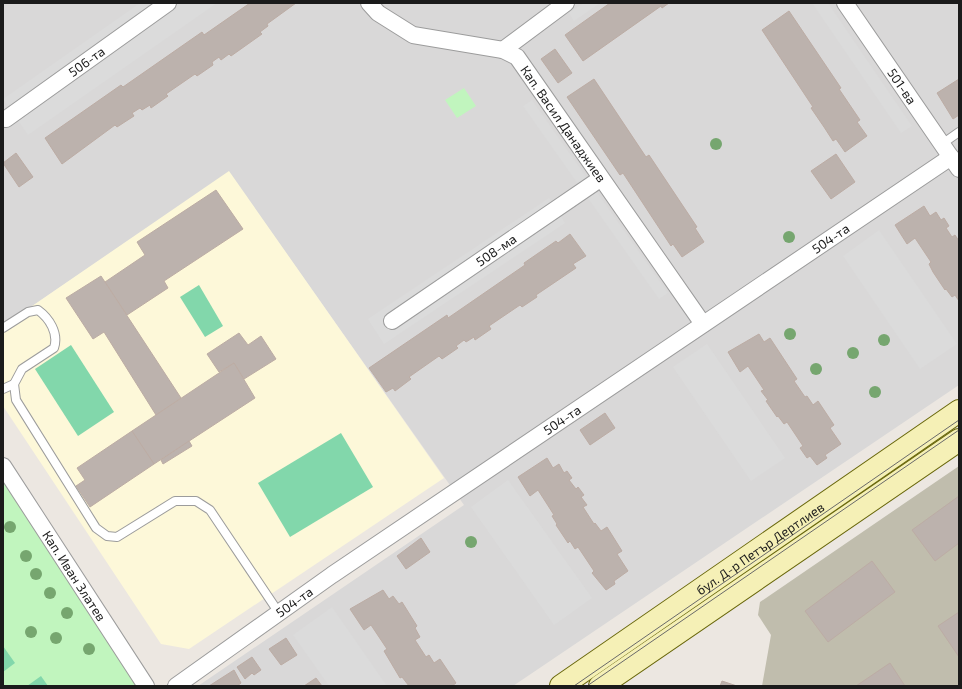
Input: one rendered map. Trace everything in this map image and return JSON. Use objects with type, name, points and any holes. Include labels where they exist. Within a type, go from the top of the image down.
[{"type":"main road","name":"бул. Д-р Петър Дертлиев","points":[[561,686],[959,411]]},
{"type":"main road","name":"бул. Д-р Петър Дертлиев","points":[[600,686],[959,440]]},
{"type":"street","name":"506-та","points":[[6,119],[168,3]]},
{"type":"street","name":"Кап. Васил Данаджиев","points":[[369,3],[378,13],[413,35],[503,50],[517,57],[600,179],[703,324]]},
{"type":"street","points":[[503,50],[566,3]]},
{"type":"street","name":"501-ва","points":[[845,3],[950,156]]},
{"type":"street","name":"504-та","points":[[176,686],[279,613],[950,156]]},
{"type":"street","name":"508-ма","points":[[392,321],[600,179]]},
{"type":"street","name":"Кап. Иван Златев","points":[[3,466],[146,686]]},
{"type":"lane","points":[[950,156],[959,132]]},
{"type":"lane","points":[[3,328],[28,312],[38,310],[45,315],[56,334],[54,348],[22,369],[14,384],[16,400],[96,528],[107,536],[117,537],[175,501],[196,501],[210,510],[279,613]]},
{"type":"lane","points":[[3,388],[14,384]]},
{"type":"shaded area","points":[[3,3],[959,3],[959,385],[513,686],[198,686],[464,505],[229,172],[3,326]]},
{"type":"shaded area","points":[[140,3],[217,3],[28,135],[3,99]]},
{"type":"shaded area","points":[[584,3],[600,3],[574,21],[569,13]]},
{"type":"shaded area","points":[[812,3],[828,3],[912,126],[901,133]]},
{"type":"shaded area","points":[[532,100],[668,293],[659,299],[523,106]]},
{"type":"shaded area","points":[[229,171],[444,478],[189,649],[161,644],[3,406],[3,326]]},
{"type":"shaded area","points":[[549,198],[565,223],[384,344],[368,319]]},
{"type":"shaded area","points":[[879,230],[957,344],[920,369],[843,256]]},
{"type":"shaded area","points":[[707,344],[785,458],[751,481],[673,367]]},
{"type":"shaded area","points":[[959,466],[959,686],[762,686],[771,635],[758,615],[760,602]]},
{"type":"shaded area","points":[[508,480],[592,598],[554,625],[471,507]]},
{"type":"shaded area","points":[[332,607],[387,686],[329,686],[293,635]]},
{"type":"green space","points":[[464,88],[476,106],[457,118],[445,100]]},
{"type":"green space","points":[[199,285],[223,326],[205,337],[180,297]]},
{"type":"green space","points":[[71,345],[114,412],[78,436],[35,369]]},
{"type":"green space","points":[[341,433],[373,487],[290,537],[258,483]]},
{"type":"green space","points":[[3,466],[146,686],[3,686]]},
{"type":"green space","points":[[3,646],[15,663],[3,672]]},
{"type":"green space","points":[[41,676],[48,686],[27,686]]},
{"type":"building","points":[[250,3],[296,3],[267,24],[268,26],[260,32],[262,34],[231,56],[229,54],[221,60],[219,57],[212,62],[213,65],[197,76],[195,74],[166,94],[168,96],[151,108],[150,105],[142,110],[140,108],[132,113],[134,116],[117,127],[115,125],[62,164],[45,138],[121,85],[123,87],[202,32],[204,35]]},
{"type":"building","points":[[610,3],[669,3],[662,8],[661,6],[583,61],[565,35]]},
{"type":"building","points":[[789,11],[841,88],[839,89],[860,120],[857,122],[867,136],[845,152],[836,139],[833,141],[811,108],[813,107],[762,30]]},
{"type":"building","points":[[555,49],[572,73],[558,83],[541,59]]},
{"type":"building","points":[[594,79],[646,157],[649,155],[697,227],[695,228],[704,242],[682,257],[673,244],[671,246],[623,173],[620,175],[567,97]]},
{"type":"building","points":[[959,79],[959,115],[953,119],[937,93]]},
{"type":"building","points":[[16,153],[33,177],[19,187],[3,163]]},
{"type":"building","points":[[836,154],[855,182],[831,199],[811,171]]},
{"type":"building","points":[[216,190],[243,229],[164,281],[168,288],[127,315],[105,282],[145,255],[137,242]]},
{"type":"building","points":[[924,206],[930,216],[936,212],[941,220],[944,218],[949,226],[946,228],[952,237],[955,235],[959,241],[959,301],[955,295],[952,297],[946,289],[945,290],[929,264],[931,262],[915,238],[907,244],[895,225]]},
{"type":"building","points":[[570,234],[586,256],[573,264],[576,268],[536,295],[537,297],[522,307],[520,305],[489,326],[491,329],[475,340],[474,337],[466,342],[464,340],[456,346],[458,348],[442,359],[439,356],[409,377],[411,379],[395,391],[393,388],[386,392],[369,368],[447,315],[448,318],[525,265],[524,263],[556,241],[558,243]]},
{"type":"building","points":[[101,276],[181,398],[156,415],[104,332],[93,339],[66,298]]},
{"type":"building","points":[[239,333],[248,345],[261,336],[276,359],[244,379],[234,363],[219,372],[207,354]]},
{"type":"building","points":[[759,334],[764,342],[770,338],[797,379],[794,381],[805,397],[807,396],[813,405],[818,401],[834,425],[830,428],[841,444],[825,455],[827,458],[817,465],[810,456],[807,458],[800,448],[803,446],[787,422],[784,424],[778,416],[777,417],[766,401],[768,400],[761,391],[764,390],[748,366],[740,372],[728,352]]},
{"type":"building","points":[[234,363],[255,398],[154,464],[132,431]]},
{"type":"building","points":[[605,413],[615,428],[590,445],[580,430]]},
{"type":"building","points":[[132,431],[154,464],[90,507],[76,486],[85,480],[77,468]]},
{"type":"building","points":[[189,441],[192,446],[163,464],[161,460]]},
{"type":"building","points":[[547,458],[553,468],[559,464],[564,473],[567,471],[572,478],[569,480],[576,489],[578,487],[584,495],[581,497],[587,505],[583,507],[594,524],[595,523],[601,531],[607,527],[622,551],[617,554],[628,571],[614,581],[615,584],[606,590],[592,573],[594,571],[578,547],[575,549],[570,541],[568,543],[556,525],[557,524],[552,516],[554,515],[538,490],[530,496],[518,477]]},
{"type":"building","points":[[959,496],[959,543],[935,561],[912,530]]},
{"type":"building","points":[[421,538],[430,552],[406,569],[397,556]]},
{"type":"building","points":[[872,561],[895,592],[828,642],[805,611]]},
{"type":"building","points":[[383,590],[389,599],[393,596],[399,604],[402,602],[417,626],[415,628],[420,637],[415,640],[426,657],[429,655],[434,663],[440,659],[456,683],[452,686],[409,686],[402,677],[400,678],[384,651],[387,649],[371,625],[364,630],[350,609]]},
{"type":"building","points":[[959,612],[959,657],[938,626]]},
{"type":"building","points":[[286,638],[297,655],[281,665],[269,649]]},
{"type":"building","points":[[252,657],[261,670],[254,675],[252,673],[245,679],[237,667]]},
{"type":"building","points":[[890,663],[905,686],[856,686]]},
{"type":"building","points":[[234,670],[241,683],[237,686],[209,686]]},
{"type":"building","points":[[316,678],[322,686],[304,686]]},
{"type":"building","points":[[722,681],[737,686],[720,686]]},
{"type":"tram line","points":[[574,686],[959,420]]},
{"type":"tram line","points":[[587,686],[959,430]]}]
